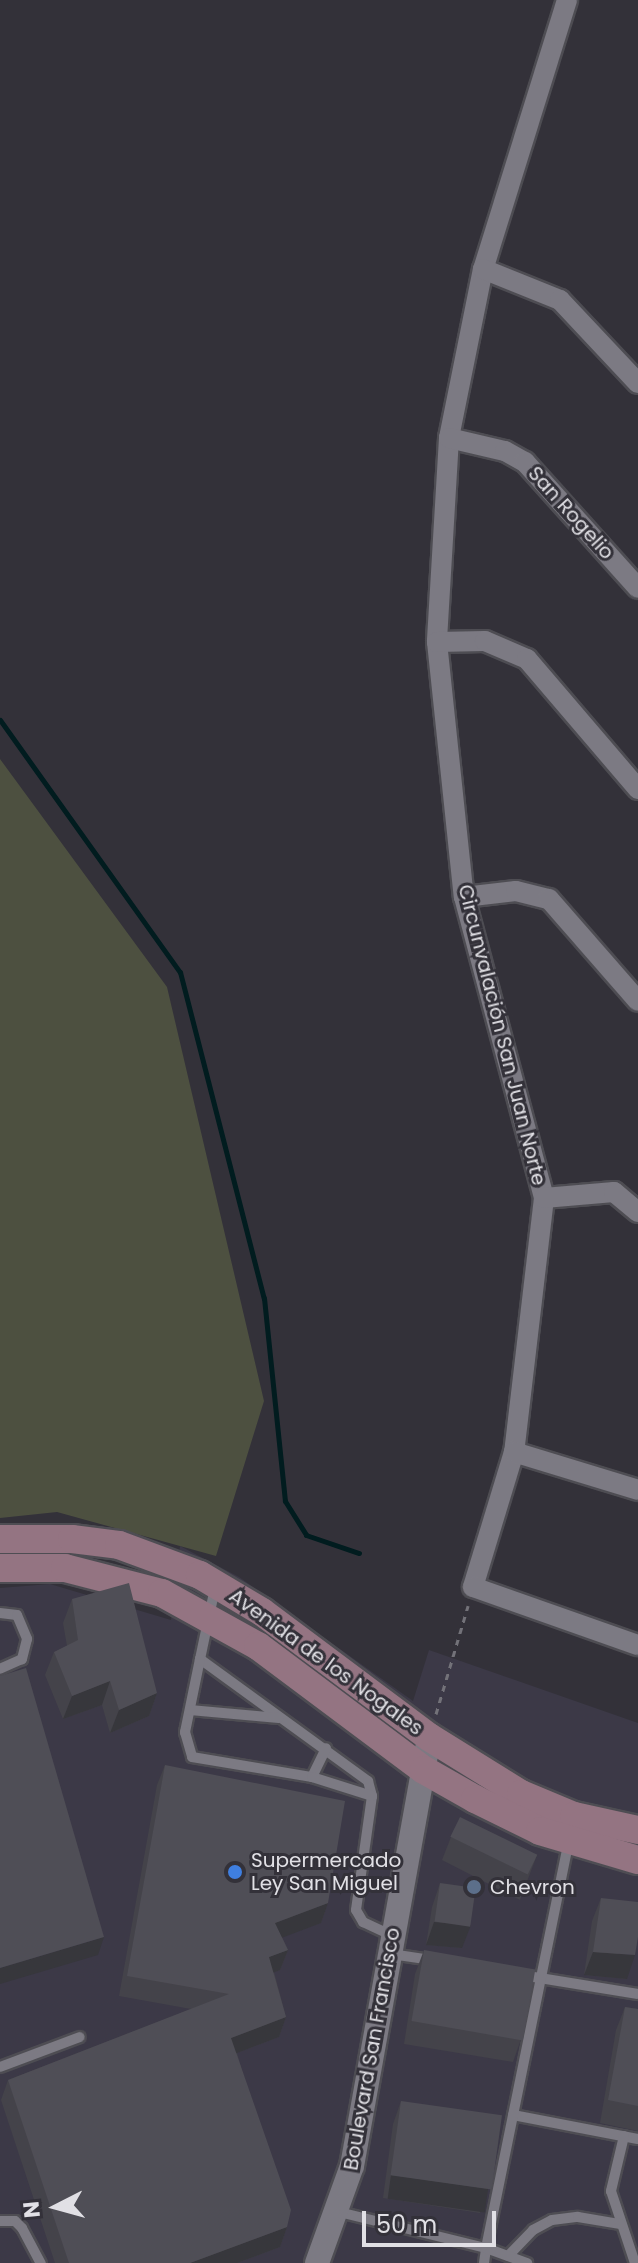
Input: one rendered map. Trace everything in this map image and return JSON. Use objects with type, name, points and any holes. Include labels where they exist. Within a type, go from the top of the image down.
[{"type":"main road","name":"Avenida de los Nogales","points":[[0,1539],[72,1539],[119,1545],[216,1584],[262,1612],[429,1737],[571,1829],[638,1830]]},
{"type":"main road","name":"Avenida de los Nogales","points":[[0,1568],[65,1568],[162,1593],[211,1617],[424,1770],[571,1829],[638,1860]]},
{"type":"street","name":"Circunvalación San Juan Norte","points":[[473,1587],[514,1452],[544,1198],[464,897],[437,642],[449,438],[483,269],[567,0]]},
{"type":"street","points":[[483,269],[567,305],[638,383]]},
{"type":"street","name":"San Rogelio","points":[[449,438],[505,451],[525,462],[638,588]]},
{"type":"street","points":[[437,642],[485,641],[527,659],[638,789]]},
{"type":"street","points":[[464,897],[516,891],[549,899],[638,1001]]},
{"type":"street","points":[[544,1198],[614,1192],[638,1212]]},
{"type":"street","points":[[514,1452],[638,1490]]},
{"type":"street","points":[[473,1587],[638,1645]]},
{"type":"street","name":"Boulevard San Francisco","points":[[317,2263],[339,2212],[429,1737]]},
{"type":"lane","points":[[216,1584],[185,1742],[192,1757],[312,1777],[372,1796]]},
{"type":"lane","points":[[0,1613],[17,1615],[27,1639],[22,1659],[0,1669]]},
{"type":"lane","points":[[200,1659],[355,1767],[368,1781],[372,1796],[356,1910],[363,1922],[391,1944],[450,1963]]},
{"type":"lane","points":[[190,1710],[281,1718]]},
{"type":"lane","points":[[312,1777],[326,1748]]},
{"type":"lane","points":[[484,2263],[571,1829]]},
{"type":"lane","points":[[525,1976],[638,1994]]},
{"type":"lane","points":[[0,2067],[80,2037]]},
{"type":"lane","points":[[513,2115],[638,2139]]},
{"type":"lane","points":[[624,2136],[611,2191],[635,2263]]},
{"type":"lane","points":[[339,2212],[486,2248],[527,2263]]},
{"type":"lane","points":[[508,2256],[533,2230],[552,2220],[578,2217],[620,2224]]},
{"type":"lane","points":[[0,2221],[7,2219],[22,2228],[41,2263]]},
{"type":"path","points":[[429,1737],[473,1587]]},
{"type":"shaded area","points":[[180,1546],[239,1577],[413,1701],[429,1650],[638,1723],[638,2263],[0,2263],[0,1588],[50,1584],[171,1620]]},
{"type":"green space","points":[[0,759],[167,987],[264,1401],[216,1556],[57,1512],[0,1518]]},
{"type":"building","points":[[129,1583],[157,1693],[119,1710],[110,1681],[72,1696],[54,1652],[78,1640],[72,1599]]},
{"type":"building","points":[[26,1668],[104,1937],[0,1968],[0,1676]]},
{"type":"building","points":[[165,1765],[345,1801],[328,1903],[275,1923],[288,1950],[269,1957],[286,2017],[231,2038],[291,2210],[287,2227],[190,2263],[69,2263],[8,2080],[229,1994],[127,1976]]},
{"type":"building","points":[[460,1817],[537,1855],[528,1874],[450,1837]]},
{"type":"building","points":[[440,1883],[476,1888],[470,1927],[435,1922]]},
{"type":"building","points":[[601,1898],[638,1902],[635,1955],[593,1952]]},
{"type":"building","points":[[424,1950],[535,1970],[523,2041],[411,2021]]},
{"type":"building","points":[[625,2007],[638,2009],[638,2106],[608,2100]]},
{"type":"building","points":[[401,2101],[502,2115],[492,2189],[391,2175]]},
{"type":"waterway","points":[[0,720],[180,972],[264,1298],[285,1501],[306,1535],[359,1553]]},
{"type":"place","name":"Supermercado Ley San Miguel","points":[[235,1872]]},
{"type":"place","name":"Chevron","points":[[474,1887]]}]
